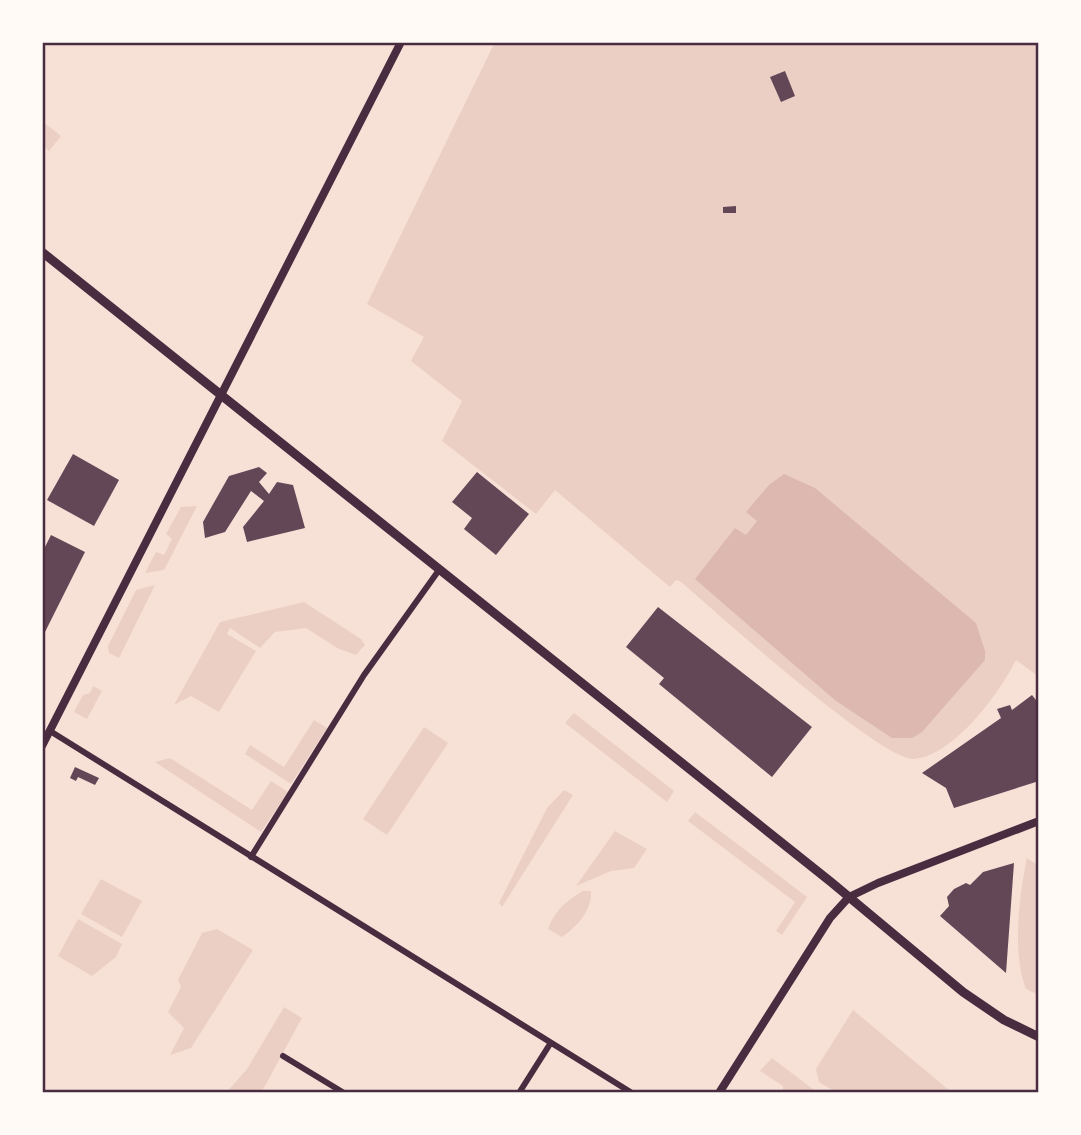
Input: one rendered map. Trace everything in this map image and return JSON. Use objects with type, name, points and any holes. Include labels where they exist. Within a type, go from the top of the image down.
[{"type":"main road","points":[[42,252],[849,897],[962,992],[1004,1020],[1039,1037]]},
{"type":"street","points":[[42,746],[46,729],[401,42]]},
{"type":"street","points":[[251,857],[364,675],[439,570]]},
{"type":"street","points":[[46,729],[632,1093]]},
{"type":"street","points":[[719,1093],[830,918],[849,897],[878,883],[1039,821]]},
{"type":"street","points":[[519,1093],[550,1044]]},
{"type":"street","points":[[283,1056],[344,1093]]},
{"type":"shaded area","points":[[495,42],[1039,42],[1039,677],[1016,660],[987,705],[945,746],[930,755],[915,759],[897,753],[835,712],[681,582],[676,580],[670,587],[555,490],[536,514],[442,441],[462,401],[411,361],[424,337],[367,304]]},
{"type":"shaded area","points":[[42,121],[61,136],[49,151],[42,145]]},
{"type":"shaded area","points":[[784,474],[815,488],[976,623],[985,651],[985,660],[922,732],[912,738],[892,738],[836,701],[695,579],[735,528],[746,535],[757,521],[746,512],[769,485]]},
{"type":"shaded area","points":[[197,506],[164,570],[145,573],[156,552],[164,555],[172,539],[166,534],[181,507]]},
{"type":"shaded area","points":[[155,585],[119,658],[109,653],[108,646],[136,590]]},
{"type":"shaded area","points":[[304,602],[361,639],[365,645],[356,655],[339,649],[306,628],[275,632],[260,648],[230,628],[227,634],[256,651],[219,712],[191,696],[174,705],[220,622]]},
{"type":"shaded area","points":[[93,686],[102,691],[87,719],[74,712],[83,695],[90,693]]},
{"type":"shaded area","points":[[574,713],[674,791],[667,802],[565,723]]},
{"type":"shaded area","points":[[314,720],[327,728],[291,784],[245,754],[250,745],[284,767]]},
{"type":"shaded area","points":[[424,727],[448,743],[387,835],[363,819]]},
{"type":"shaded area","points":[[170,758],[252,810],[271,781],[288,792],[261,832],[155,762]]},
{"type":"shaded area","points":[[564,790],[573,795],[502,907],[499,903],[547,808]]},
{"type":"shaded area","points":[[695,812],[807,897],[782,935],[776,931],[795,902],[688,821]]},
{"type":"shaded area","points":[[615,831],[647,849],[634,868],[611,871],[576,886]]},
{"type":"shaded area","points":[[1027,858],[1039,866],[1039,995],[1026,989],[1019,959],[1019,907]]},
{"type":"shaded area","points":[[101,879],[142,901],[122,937],[81,914]]},
{"type":"shaded area","points":[[583,891],[591,891],[591,898],[578,923],[562,937],[548,929],[562,907]]},
{"type":"shaded area","points":[[78,919],[122,944],[116,957],[92,976],[58,956]]},
{"type":"shaded area","points":[[217,929],[253,950],[191,1048],[170,1055],[184,1028],[168,1012],[181,987],[178,980],[202,933]]},
{"type":"shaded area","points":[[284,1007],[302,1018],[261,1093],[226,1093],[247,1069]]},
{"type":"shaded area","points":[[853,1010],[950,1091],[949,1093],[837,1093],[819,1082],[816,1069]]},
{"type":"shaded area","points":[[772,1058],[818,1093],[782,1093],[783,1086],[760,1071]]},
{"type":"building","points":[[785,71],[795,96],[781,102],[770,77]]},
{"type":"building","points":[[736,206],[736,213],[723,213],[723,207]]},
{"type":"building","points":[[73,454],[119,480],[94,526],[47,500]]},
{"type":"building","points":[[259,467],[267,473],[259,482],[269,494],[277,482],[293,485],[305,528],[247,542],[243,527],[264,501],[251,491],[225,532],[205,538],[203,522],[229,476]]},
{"type":"building","points":[[477,472],[529,514],[496,555],[464,529],[472,518],[452,502]]},
{"type":"building","points":[[51,535],[85,552],[42,638],[42,553]]},
{"type":"building","points":[[658,607],[812,727],[772,777],[659,684],[664,678],[626,647]]},
{"type":"building","points":[[1032,695],[1039,704],[1039,781],[954,808],[946,788],[922,773],[1001,718],[997,709],[1010,705],[1012,710]]},
{"type":"building","points":[[75,767],[99,778],[95,785],[78,777],[76,781],[70,778]]},
{"type":"building","points":[[1014,863],[1006,973],[940,916],[949,906],[947,897],[954,889],[966,883],[970,885],[983,872]]}]
